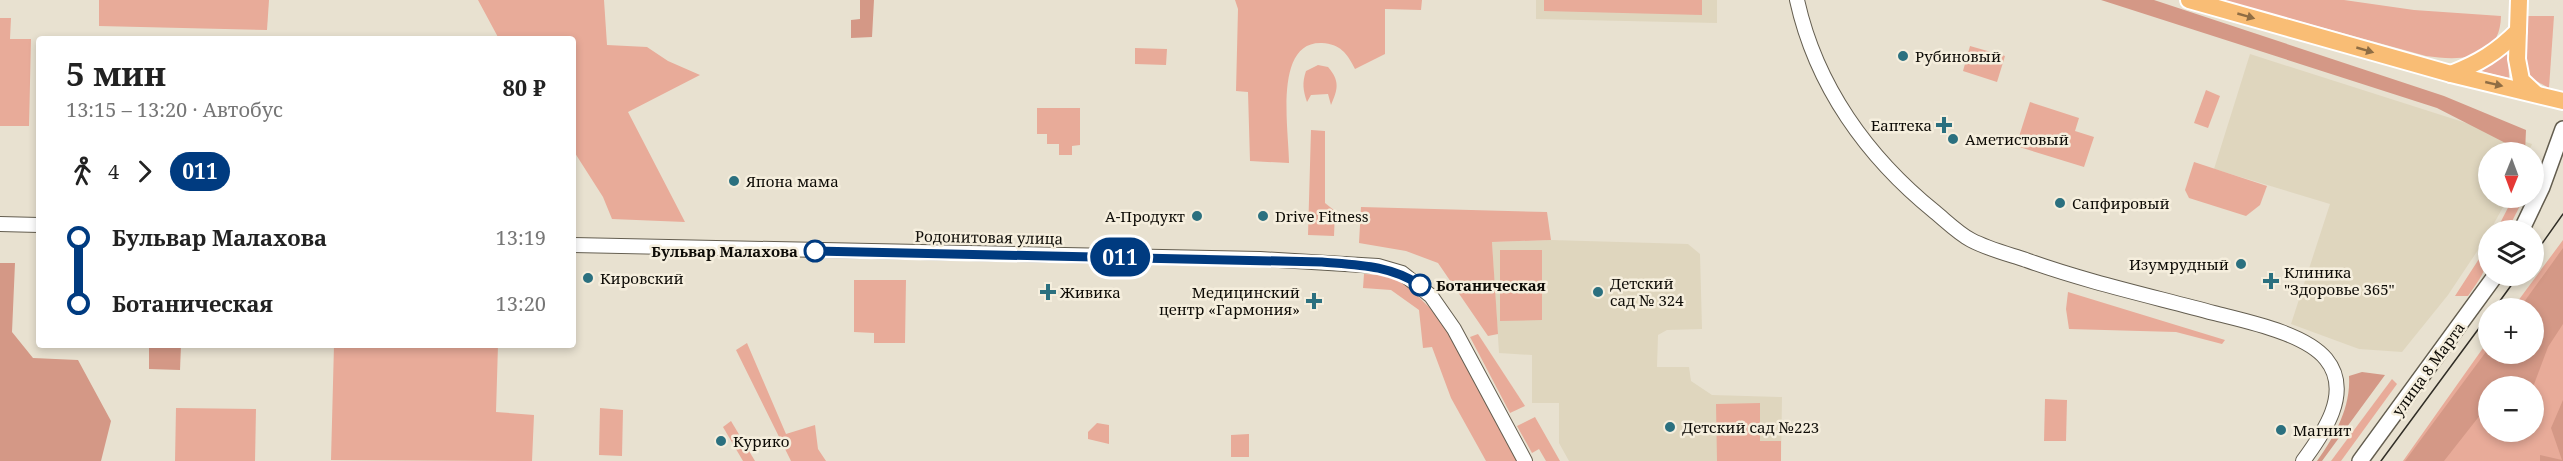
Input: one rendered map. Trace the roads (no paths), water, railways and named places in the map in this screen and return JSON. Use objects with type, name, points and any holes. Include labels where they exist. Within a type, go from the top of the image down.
[{"type":"main road","points":[[2189,0],[2451,74],[2563,101]]},
{"type":"main road","points":[[2518,0],[2521,80],[2537,94]]},
{"type":"main road","points":[[2451,74],[2480,63],[2500,49],[2518,31]]},
{"type":"main road","points":[[2526,220],[2542,187],[2563,129]]},
{"type":"main road","name":"улица 8 Марта","points":[[2360,461],[2488,286]]},
{"type":"street","points":[[1797,0],[1804,32],[1831,94],[1857,134],[1907,189],[1969,240],[2062,273],[2261,327],[2317,350],[2327,360],[2334,375],[2336,404],[2326,427],[2303,461]]},
{"type":"street","points":[[0,224],[36,225]]},
{"type":"street","name":"Родонитовая улица","points":[[576,245],[1260,259],[1378,266],[1402,273],[1431,296],[1454,329],[1525,461]]},
{"type":"tram line","points":[[2544,241],[2563,214]]},
{"type":"tram line","points":[[2502,298],[2511,286]]},
{"type":"tram line","points":[[2381,461],[2478,330]]},
{"type":"place","name":"Рубиновый","points":[[1903,56]]},
{"type":"place","name":"Еаптека","points":[[1944,125]]},
{"type":"place","name":"Аметистовый","points":[[1953,139]]},
{"type":"place","name":"Япона мама","points":[[734,181]]},
{"type":"place","name":"Сапфировый","points":[[2060,203]]},
{"type":"place","name":"А-Продукт","points":[[1197,216]]},
{"type":"place","name":"Drive Fitness","points":[[1263,216]]},
{"type":"place","name":"Бульвар Малахова","points":[[815,251]]},
{"type":"place","name":"Изумрудный","points":[[2241,264]]},
{"type":"place","name":"Кировский","points":[[588,278]]},
{"type":"place","name":"Клиника \"Здоровье 365\"","points":[[2271,281]]},
{"type":"place","name":"Ботаническая","points":[[1420,285]]},
{"type":"place","name":"Живика","points":[[1048,292]]},
{"type":"place","name":"Детский сад № 324","points":[[1598,292]]},
{"type":"place","name":"Медицинский центр «Гармония»","points":[[1314,301]]},
{"type":"place","name":"Детский сад №223","points":[[1670,427]]},
{"type":"place","name":"Магнит","points":[[2281,430]]},
{"type":"place","name":"Курико","points":[[721,441]]}]
